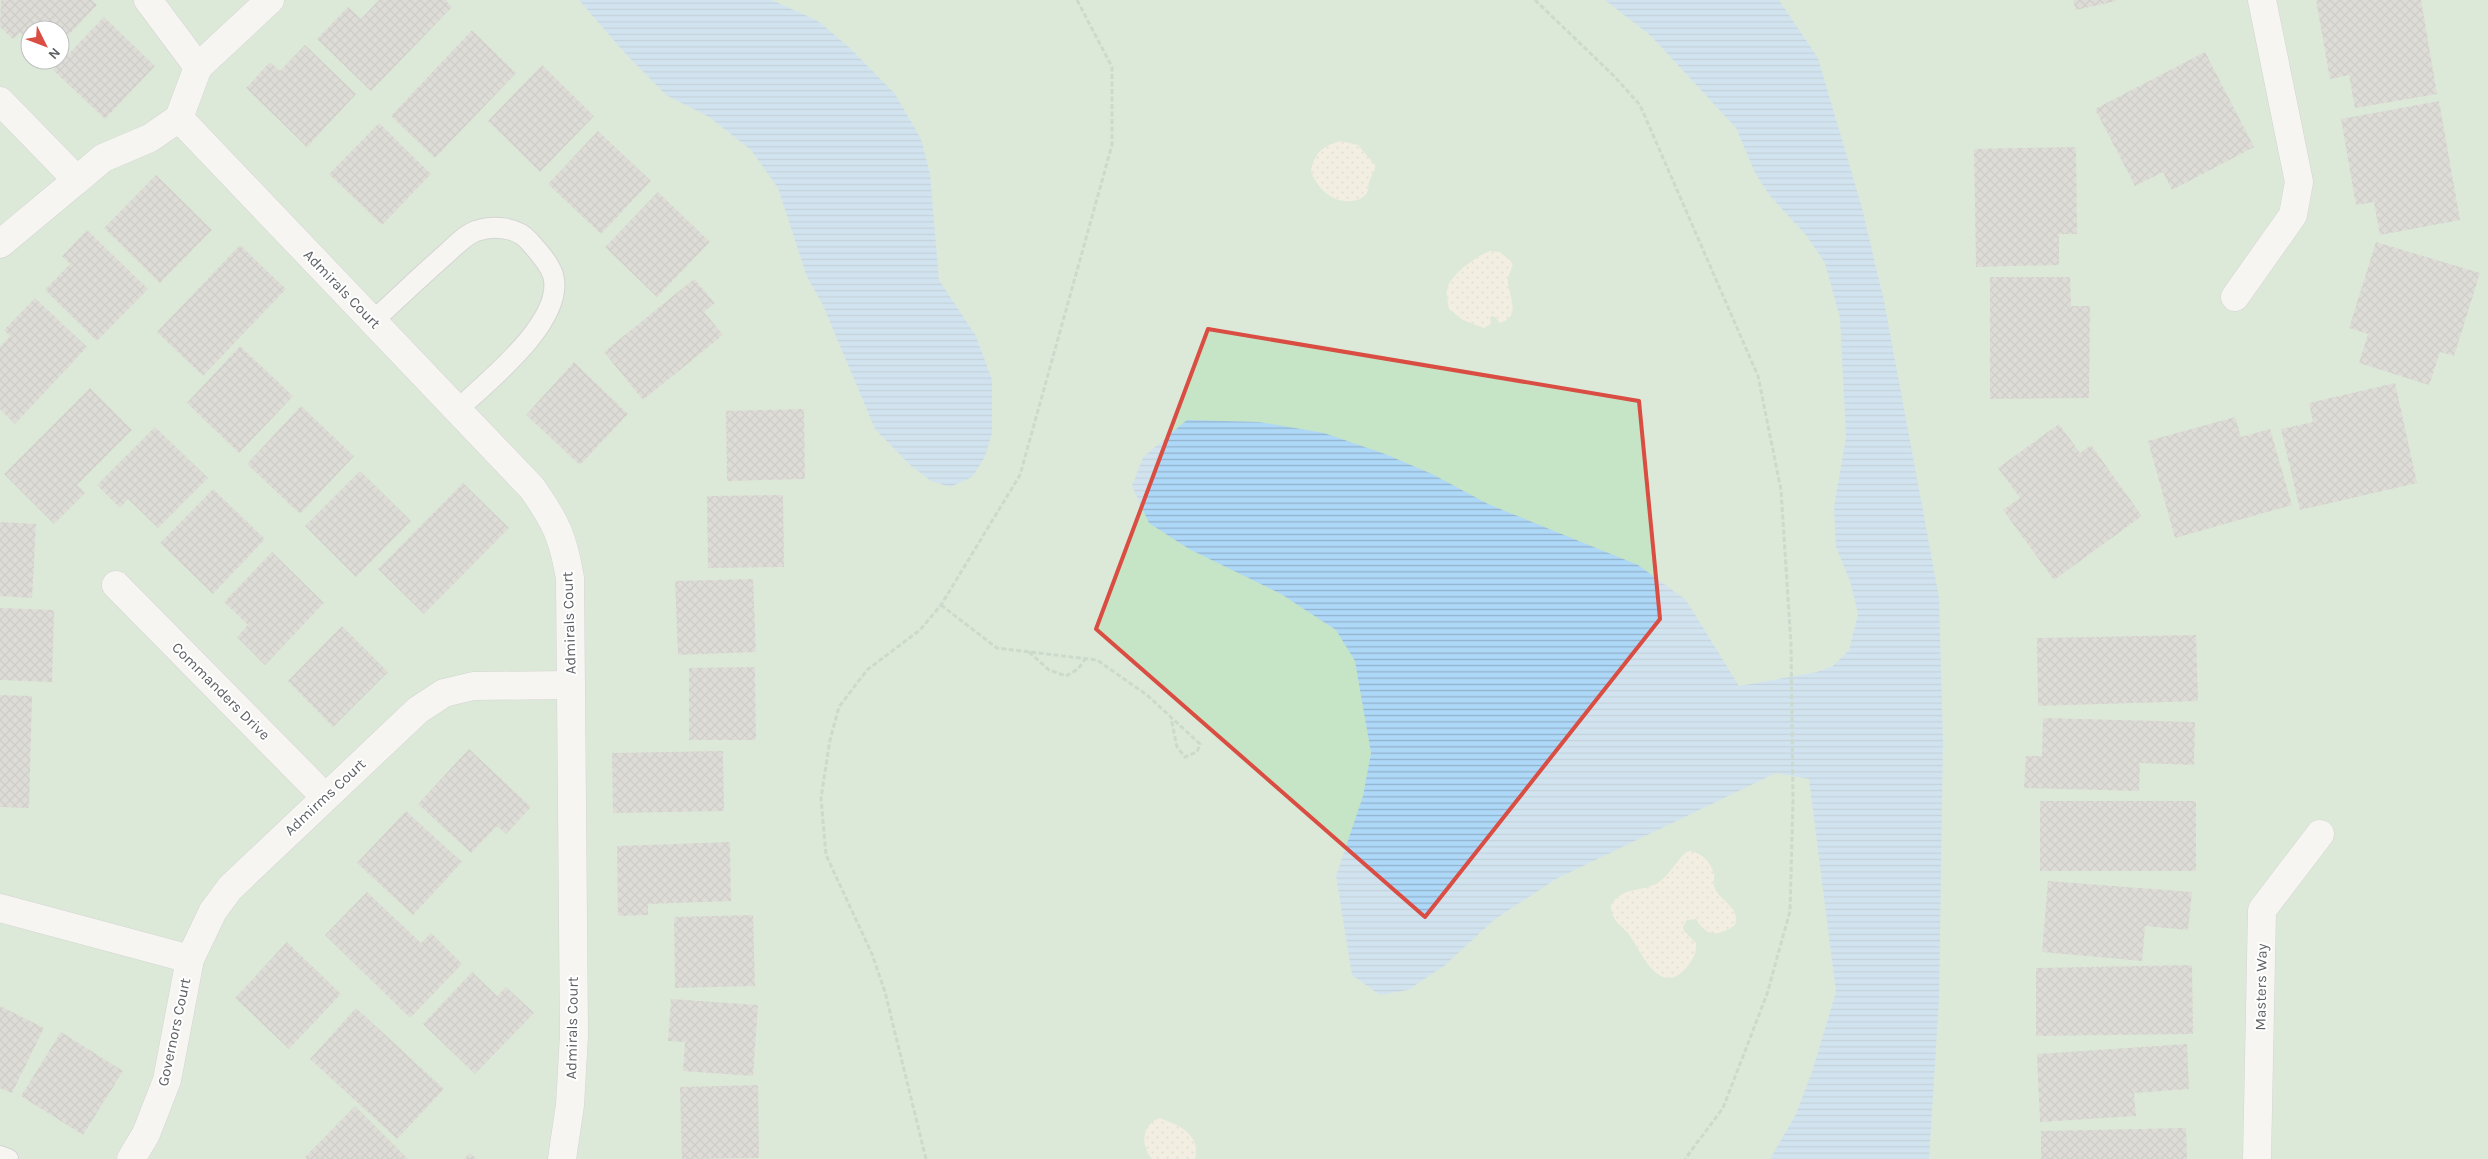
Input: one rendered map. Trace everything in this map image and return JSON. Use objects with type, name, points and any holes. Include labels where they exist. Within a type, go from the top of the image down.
[{"type":"street","points":[[148,0],[198,67]]},
{"type":"street","points":[[0,244],[103,158],[150,138],[179,118],[198,67],[270,0]]},
{"type":"street","points":[[2236,297],[2293,216],[2299,182],[2262,0]]},
{"type":"street","points":[[0,101],[76,180]]},
{"type":"street","name":"Admirals Court","points":[[179,118],[532,488],[553,518],[565,547],[570,578],[574,1035],[570,1105],[562,1159]]},
{"type":"street","name":"Commanders Drive","points":[[116,585],[325,797]]},
{"type":"street","name":"Admirms Court","points":[[190,959],[213,911],[230,888],[418,710],[444,693],[473,686],[571,685]]},
{"type":"street","name":"Masters Way","points":[[2257,1159],[2262,910],[2320,834]]},
{"type":"street","points":[[0,908],[190,959]]},
{"type":"street","name":"Governors Court","points":[[131,1159],[146,1134],[167,1080],[190,959]]},
{"type":"lane","points":[[373,321],[432,266],[474,232],[492,227],[512,230],[527,238],[542,256],[553,276],[552,301],[540,326],[518,353],[458,410]]},
{"type":"lane","points":[[0,1156],[8,1159]]},
{"type":"path","points":[[926,1159],[885,992],[872,954],[826,855],[821,798],[830,740],[839,708],[867,670],[920,630],[941,606],[1020,475],[1112,145],[1112,66],[1078,0]]},
{"type":"path","points":[[1535,0],[1614,76],[1640,105],[1758,376],[1781,490],[1791,644],[1793,801],[1790,911],[1767,994],[1723,1108],[1685,1159]]},
{"type":"path","points":[[941,606],[997,648],[1097,660],[1147,695],[1200,744],[1197,752],[1185,757],[1177,746],[1171,718]]},
{"type":"path","points":[[1028,652],[1049,670],[1066,676],[1078,668],[1086,658]]},
{"type":"highlighted area","points":[[1208,329],[1639,401],[1660,619],[1425,917],[1096,629]]},
{"type":"green space","points":[[0,0],[2488,0],[2488,1159],[0,1159]]},
{"type":"sand","points":[[1341,141],[1358,145],[1375,165],[1367,192],[1358,200],[1347,201],[1331,197],[1320,187],[1311,172],[1314,160],[1320,151],[1329,145]]},
{"type":"sand","points":[[1490,251],[1500,252],[1513,263],[1508,280],[1513,306],[1511,316],[1507,320],[1500,323],[1494,316],[1490,317],[1491,324],[1484,328],[1463,320],[1449,309],[1447,292],[1448,286],[1460,270]]},
{"type":"sand","points":[[1690,851],[1702,856],[1711,866],[1714,886],[1735,913],[1735,925],[1723,932],[1713,933],[1704,929],[1696,919],[1687,920],[1683,927],[1684,931],[1696,943],[1695,953],[1687,967],[1677,976],[1668,978],[1659,975],[1652,969],[1628,933],[1614,918],[1611,905],[1620,895],[1660,882],[1686,852]]},
{"type":"sand","points":[[1159,1118],[1181,1127],[1192,1137],[1196,1150],[1195,1159],[1152,1159],[1144,1142],[1146,1130],[1153,1121]]},
{"type":"water","points":[[579,0],[772,0],[818,21],[851,49],[895,94],[921,139],[930,174],[939,280],[976,336],[992,380],[992,433],[985,457],[972,477],[950,487],[931,481],[910,465],[875,429],[822,303],[807,277],[778,188],[751,150],[709,117],[666,95],[623,51]]},
{"type":"water","points":[[1605,0],[1779,0],[1818,58],[1862,208],[1884,301],[1939,597],[1943,742],[1939,1000],[1929,1159],[1770,1159],[1796,1114],[1812,1072],[1836,992],[1809,779],[1776,773],[1556,879],[1494,920],[1444,966],[1408,990],[1380,995],[1352,975],[1336,876],[1363,796],[1371,753],[1355,661],[1336,630],[1281,594],[1189,549],[1149,523],[1132,486],[1143,457],[1187,420],[1259,422],[1324,433],[1385,454],[1432,474],[1488,504],[1638,565],[1686,600],[1739,686],[1817,672],[1833,666],[1849,650],[1858,614],[1850,581],[1836,547],[1834,507],[1846,437],[1840,318],[1825,263],[1806,235],[1770,196],[1755,173],[1736,128],[1651,36]]},
{"type":"building","points":[[1,0],[92,0],[97,5],[70,33],[70,20],[20,20],[20,33],[13,39],[0,27]]},
{"type":"building","points":[[379,0],[445,0],[452,7],[371,91],[317,39],[348,7],[361,19]]},
{"type":"building","points":[[2073,0],[2116,0],[2116,1],[2076,10]]},
{"type":"building","points":[[2316,0],[2421,0],[2437,94],[2355,108],[2349,75],[2330,79]]},
{"type":"building","points":[[104,17],[155,66],[105,119],[53,70],[70,70],[70,52]]},
{"type":"building","points":[[472,30],[516,73],[435,158],[391,116]]},
{"type":"building","points":[[305,45],[356,94],[307,147],[246,88],[270,62],[280,71]]},
{"type":"building","points":[[2205,52],[2254,147],[2172,190],[2163,172],[2135,186],[2095,109]]},
{"type":"building","points":[[542,65],[594,116],[540,172],[488,121]]},
{"type":"building","points":[[2439,101],[2460,220],[2380,235],[2374,202],[2356,205],[2341,119]]},
{"type":"building","points":[[379,123],[431,174],[382,225],[329,174]]},
{"type":"building","points":[[598,131],[651,181],[601,234],[548,184]]},
{"type":"building","points":[[2076,147],[2077,234],[2059,234],[2059,265],[1976,267],[1974,149]]},
{"type":"building","points":[[156,175],[212,230],[160,283],[104,228]]},
{"type":"building","points":[[658,192],[710,242],[657,297],[605,247]]},
{"type":"building","points":[[87,230],[148,289],[97,341],[45,290],[70,264],[62,256]]},
{"type":"building","points":[[2376,242],[2480,273],[2454,356],[2440,352],[2429,385],[2359,363],[2368,334],[2349,328]]},
{"type":"building","points":[[240,245],[286,289],[203,376],[157,332]]},
{"type":"building","points":[[1990,277],[2070,277],[2071,306],[2090,306],[2089,398],[1990,399]]},
{"type":"building","points":[[694,279],[715,303],[704,312],[723,335],[643,400],[604,352]]},
{"type":"building","points":[[35,298],[87,347],[15,424],[0,409],[0,347],[10,336],[4,330]]},
{"type":"building","points":[[240,346],[293,396],[239,453],[187,403]]},
{"type":"building","points":[[574,362],[628,414],[580,465],[526,415]]},
{"type":"building","points":[[2395,383],[2417,483],[2300,510],[2281,429],[2313,422],[2309,403]]},
{"type":"building","points":[[90,388],[132,430],[77,485],[85,493],[54,524],[4,474]]},
{"type":"building","points":[[301,406],[354,456],[300,514],[247,464]]},
{"type":"building","points":[[804,409],[805,479],[727,481],[726,411]]},
{"type":"building","points":[[2235,417],[2241,437],[2270,429],[2292,505],[2175,538],[2148,441]]},
{"type":"building","points":[[2059,424],[2080,453],[2091,445],[2142,516],[2054,580],[2003,510],[2020,498],[1998,468]]},
{"type":"building","points":[[155,427],[208,478],[158,528],[128,499],[120,508],[97,485]]},
{"type":"building","points":[[360,471],[411,521],[356,577],[305,526]]},
{"type":"building","points":[[463,483],[509,528],[424,614],[378,569]]},
{"type":"building","points":[[213,489],[265,539],[213,594],[160,543]]},
{"type":"building","points":[[783,495],[784,567],[708,568],[707,496]]},
{"type":"building","points":[[0,522],[36,524],[32,598],[0,596]]},
{"type":"building","points":[[272,552],[324,603],[265,665],[237,637],[248,625],[224,602]]},
{"type":"building","points":[[753,579],[756,652],[678,655],[675,581]]},
{"type":"building","points":[[0,608],[54,610],[52,682],[0,680]]},
{"type":"building","points":[[342,626],[388,672],[333,727],[288,681]]},
{"type":"building","points":[[2196,635],[2198,701],[2038,706],[2037,638]]},
{"type":"building","points":[[755,667],[756,740],[689,740],[689,668]]},
{"type":"building","points":[[0,695],[32,696],[29,808],[0,807]]},
{"type":"building","points":[[2043,718],[2195,722],[2194,765],[2140,763],[2139,791],[2024,788],[2026,756],[2042,756]]},
{"type":"building","points":[[469,749],[531,807],[506,834],[497,826],[471,853],[418,804]]},
{"type":"building","points":[[723,751],[724,811],[613,813],[612,753]]},
{"type":"building","points":[[2040,801],[2196,801],[2196,871],[2040,871]]},
{"type":"building","points":[[406,811],[462,862],[413,915],[357,863]]},
{"type":"building","points":[[730,842],[731,901],[648,904],[648,915],[618,916],[617,846]]},
{"type":"building","points":[[2048,881],[2192,892],[2188,930],[2145,926],[2142,961],[2042,952]]},
{"type":"building","points":[[367,892],[421,943],[431,933],[462,964],[410,1018],[325,935]]},
{"type":"building","points":[[753,915],[755,986],[675,988],[674,917]]},
{"type":"building","points":[[287,942],[341,994],[289,1049],[235,998]]},
{"type":"building","points":[[2192,965],[2193,1034],[2036,1036],[2036,968]]},
{"type":"building","points":[[472,972],[497,996],[506,987],[534,1013],[475,1074],[423,1024]]},
{"type":"building","points":[[671,999],[758,1005],[753,1076],[683,1071],[685,1042],[668,1041]]},
{"type":"building","points":[[0,1006],[44,1028],[12,1093],[0,1088]]},
{"type":"building","points":[[356,1008],[444,1089],[397,1139],[310,1059]]},
{"type":"building","points":[[61,1032],[123,1071],[83,1135],[21,1096]]},
{"type":"building","points":[[2187,1044],[2189,1089],[2134,1093],[2136,1116],[2040,1122],[2037,1054]]},
{"type":"building","points":[[758,1085],[759,1158],[682,1159],[680,1087]]},
{"type":"building","points":[[355,1106],[408,1159],[307,1159],[305,1157]]},
{"type":"building","points":[[2186,1128],[2187,1159],[2041,1159],[2041,1131]]},
{"type":"building","points":[[470,1153],[477,1159],[464,1159]]}]
